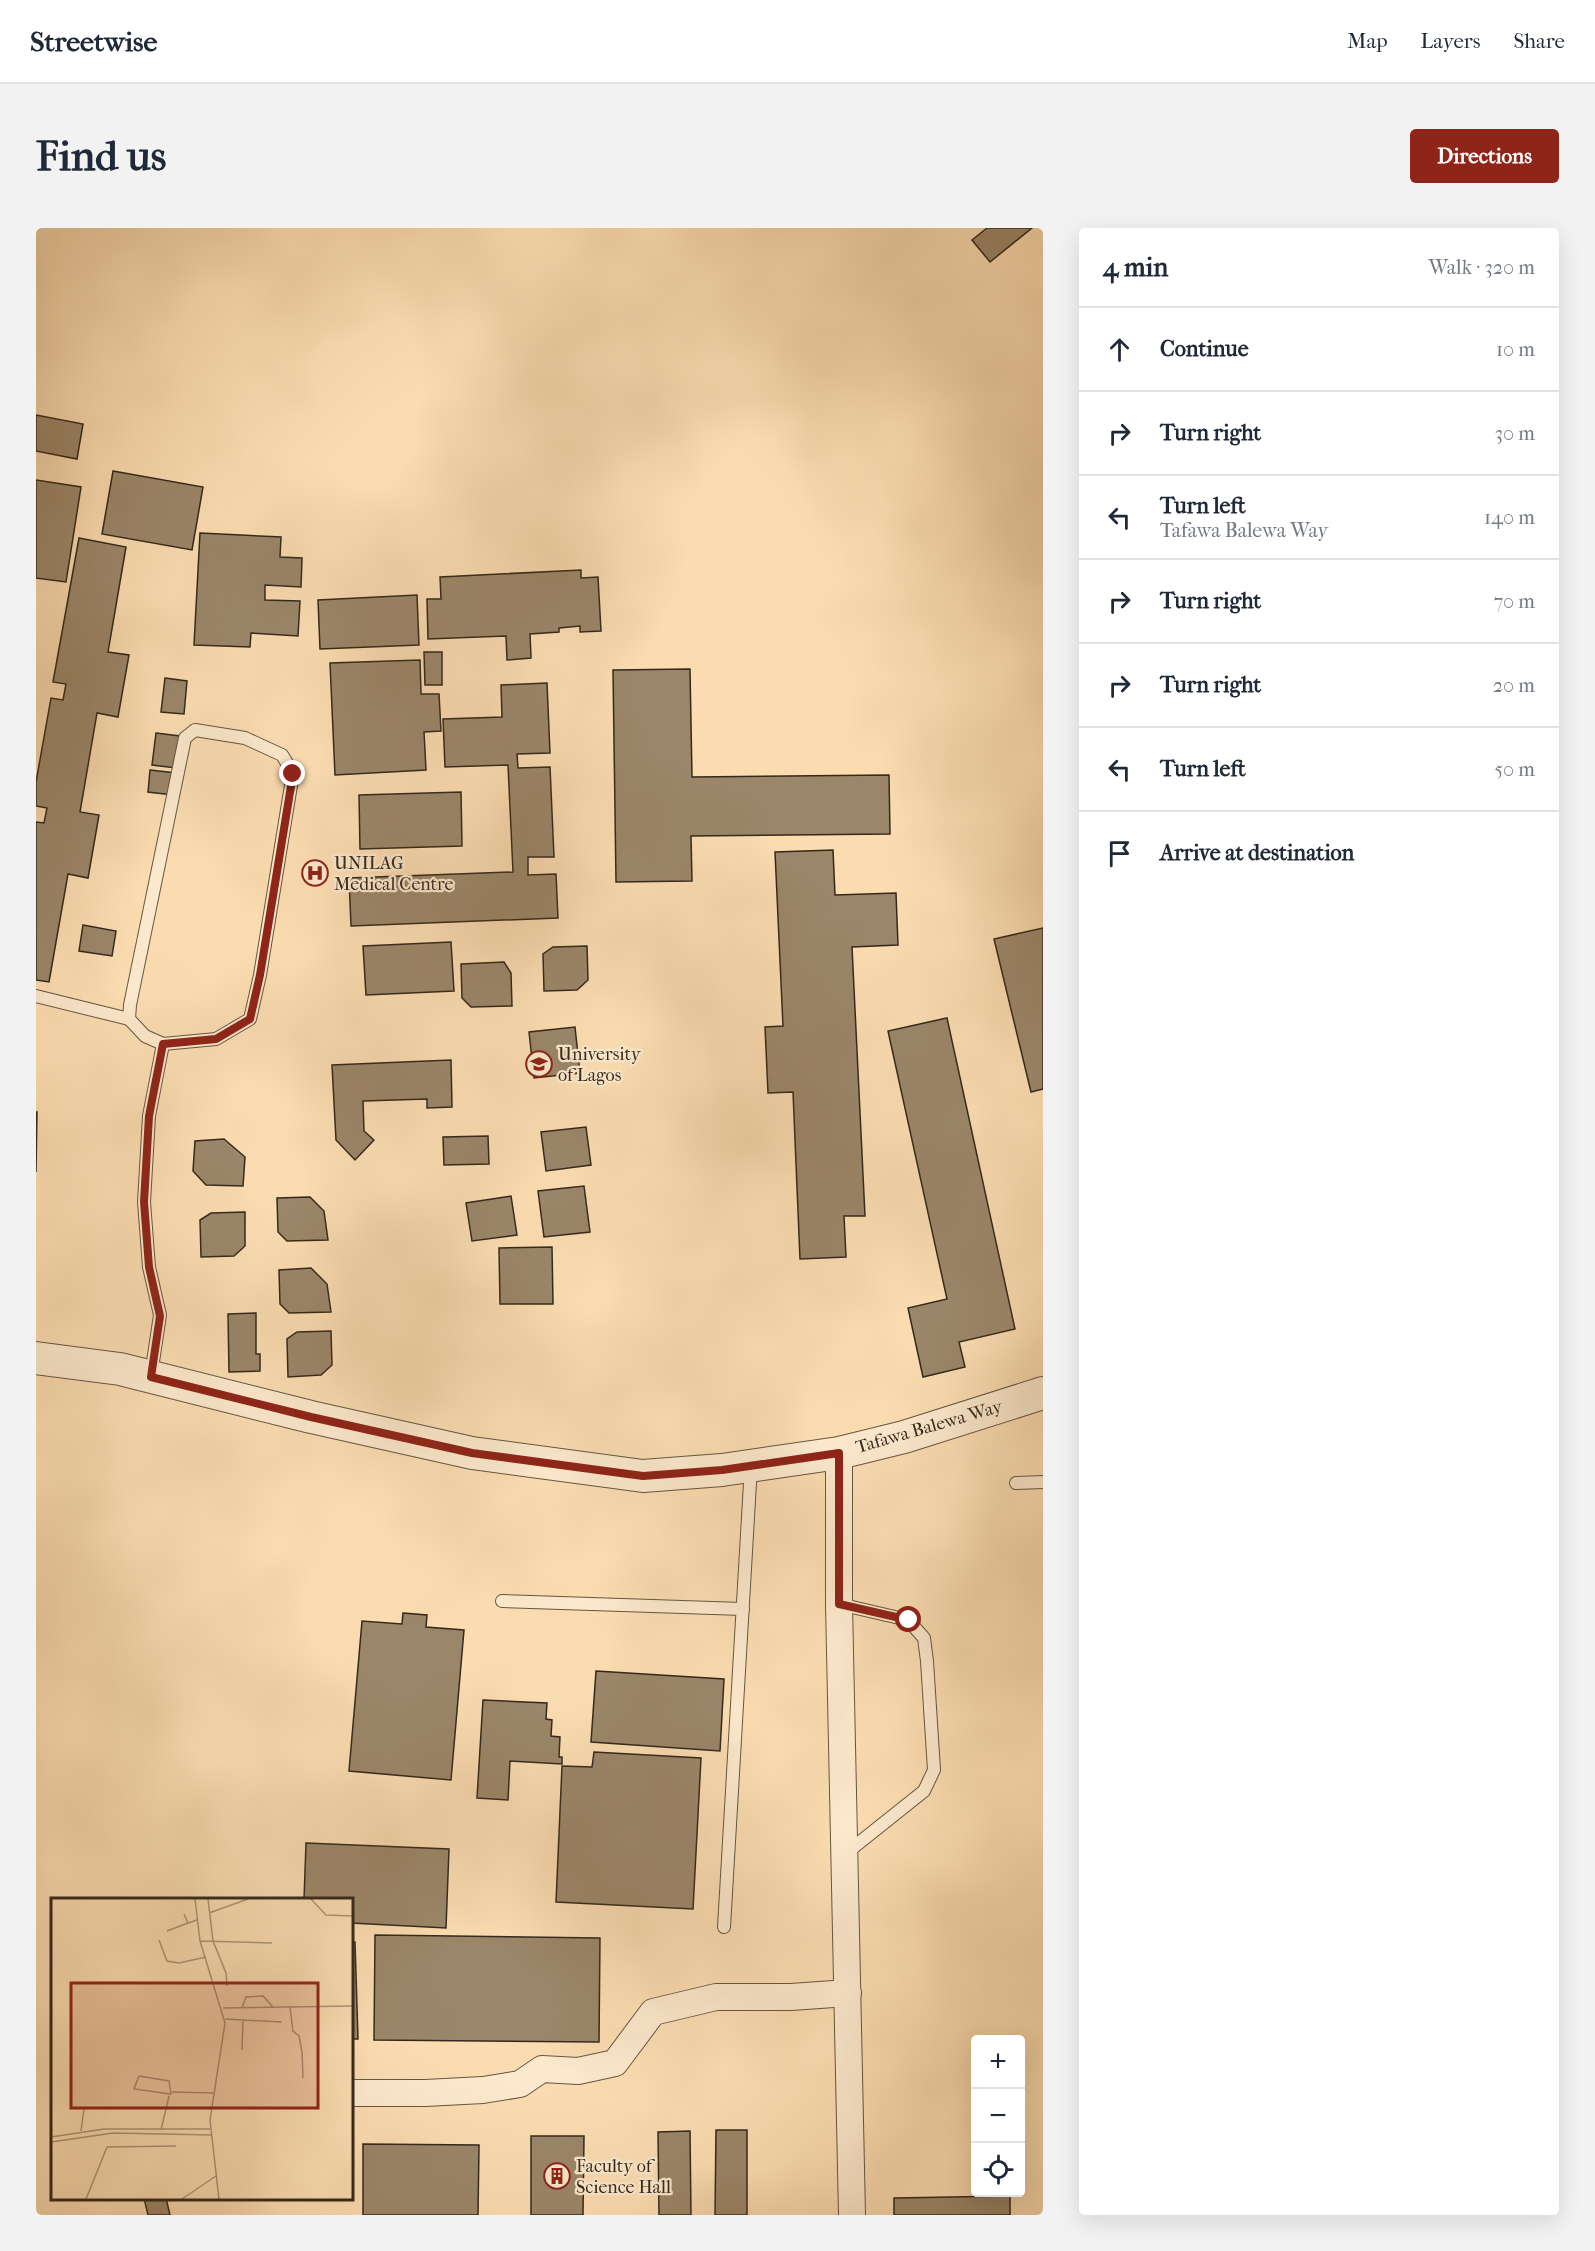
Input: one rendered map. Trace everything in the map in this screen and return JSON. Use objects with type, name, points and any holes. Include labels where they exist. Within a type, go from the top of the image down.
[{"type":"street","name":"Tafawa Balewa Way","points":[[36,1358],[120,1369],[311,1417],[472,1453],[643,1476],[722,1470],[839,1453],[904,1437],[1043,1393]]},
{"type":"street","points":[[839,1453],[839,1604],[852,2215]]},
{"type":"street","points":[[352,2093],[483,2090],[520,2084],[542,2069],[578,2071],[615,2063],[653,2012],[716,1997],[791,1997],[848,1993]]},
{"type":"lane","points":[[36,996],[129,1019],[145,1036],[163,1044],[216,1039],[250,1019],[260,975],[293,774],[282,755],[245,738],[195,730],[185,738],[129,1019]]},
{"type":"lane","points":[[151,1377],[160,1316],[149,1267],[144,1202],[149,1116],[163,1044]]},
{"type":"lane","points":[[724,1927],[751,1465]]},
{"type":"lane","points":[[1016,1483],[1043,1482]]},
{"type":"lane","points":[[502,1601],[743,1610]]},
{"type":"lane","points":[[839,1604],[909,1620],[924,1638],[934,1770],[924,1791],[845,1854]]},
{"type":"building","points":[[987,228],[1032,228],[990,262],[972,240]]},
{"type":"building","points":[[36,415],[83,424],[77,459],[36,451]]},
{"type":"building","points":[[113,471],[203,487],[192,550],[102,534]]},
{"type":"building","points":[[36,480],[81,487],[66,582],[36,578]]},
{"type":"building","points":[[200,533],[281,537],[280,557],[302,558],[301,587],[265,585],[265,600],[300,601],[298,636],[251,633],[250,647],[194,645]]},
{"type":"building","points":[[79,538],[126,547],[108,652],[129,655],[118,717],[97,713],[80,812],[99,815],[88,878],[68,874],[49,982],[36,980],[36,822],[44,823],[47,808],[36,806],[36,782],[51,698],[63,700],[66,684],[53,682]]},
{"type":"building","points":[[581,570],[581,578],[598,577],[601,631],[580,632],[580,626],[559,628],[559,632],[530,634],[531,658],[507,660],[506,636],[428,639],[427,599],[441,599],[440,577]]},
{"type":"building","points":[[417,595],[419,645],[320,649],[318,600]]},
{"type":"building","points":[[424,652],[442,652],[442,685],[425,685]]},
{"type":"building","points":[[420,660],[421,694],[439,694],[441,731],[424,732],[426,770],[335,775],[330,663]]},
{"type":"building","points":[[690,669],[692,777],[889,775],[890,834],[691,836],[692,881],[616,882],[613,670]]},
{"type":"building","points":[[165,678],[187,681],[184,714],[161,712]]},
{"type":"building","points":[[547,683],[550,753],[517,754],[518,768],[550,767],[554,857],[528,857],[528,875],[556,874],[558,918],[351,926],[349,878],[513,872],[508,765],[445,767],[443,719],[502,717],[501,685]]},
{"type":"building","points":[[156,733],[180,736],[176,768],[152,765]]},
{"type":"building","points":[[150,770],[176,773],[173,795],[148,792]]},
{"type":"building","points":[[461,792],[462,846],[360,849],[359,795]]},
{"type":"building","points":[[833,850],[835,895],[896,893],[898,945],[852,947],[865,1216],[844,1216],[846,1257],[800,1259],[793,1092],[768,1093],[765,1027],[783,1026],[775,852]]},
{"type":"building","points":[[83,925],[116,931],[112,956],[79,951]]},
{"type":"building","points":[[1043,928],[1043,1089],[1031,1092],[994,939]]},
{"type":"building","points":[[451,942],[454,991],[366,995],[363,946]]},
{"type":"building","points":[[587,946],[588,980],[577,990],[544,991],[543,954],[553,947]]},
{"type":"building","points":[[504,962],[511,973],[512,1006],[471,1007],[462,998],[461,964]]},
{"type":"building","points":[[947,1018],[1015,1329],[959,1342],[965,1367],[923,1377],[908,1308],[947,1299],[888,1031]]},
{"type":"building","points":[[575,1027],[580,1073],[534,1078],[529,1032]]},
{"type":"building","points":[[451,1060],[452,1107],[427,1108],[427,1099],[363,1101],[364,1131],[374,1140],[355,1160],[336,1140],[332,1065]]},
{"type":"building","points":[[36,1112],[37,1112],[36,1172]]},
{"type":"building","points":[[586,1127],[591,1165],[546,1171],[541,1132]]},
{"type":"building","points":[[488,1136],[489,1164],[444,1165],[443,1137]]},
{"type":"building","points":[[224,1139],[245,1157],[243,1186],[206,1185],[193,1171],[195,1141]]},
{"type":"building","points":[[584,1186],[590,1232],[544,1237],[538,1191]]},
{"type":"building","points":[[511,1196],[517,1235],[472,1241],[466,1203]]},
{"type":"building","points":[[310,1197],[324,1211],[328,1240],[287,1241],[278,1232],[277,1198]]},
{"type":"building","points":[[245,1212],[245,1246],[234,1256],[201,1257],[200,1220],[211,1213]]},
{"type":"building","points":[[552,1247],[553,1304],[500,1304],[499,1248]]},
{"type":"building","points":[[311,1268],[327,1284],[331,1312],[289,1313],[280,1304],[279,1270]]},
{"type":"building","points":[[256,1313],[256,1354],[260,1354],[260,1371],[229,1372],[228,1314]]},
{"type":"building","points":[[331,1331],[332,1365],[321,1375],[288,1377],[287,1339],[297,1332]]},
{"type":"building","points":[[403,1613],[427,1615],[426,1627],[464,1630],[451,1780],[349,1771],[362,1621],[402,1624]]},
{"type":"building","points":[[596,1671],[724,1679],[720,1751],[591,1742]]},
{"type":"building","points":[[483,1700],[547,1703],[546,1719],[552,1720],[551,1736],[560,1737],[559,1757],[562,1757],[562,1764],[510,1761],[508,1800],[477,1798]]},
{"type":"building","points":[[594,1752],[701,1758],[693,1909],[556,1902],[562,1766],[592,1767]]},
{"type":"building","points":[[306,1843],[449,1849],[446,1928],[352,1923],[352,1898],[304,1898]]},
{"type":"building","points":[[375,1935],[600,1938],[599,2042],[374,2040]]},
{"type":"building","points":[[352,1942],[355,1942],[358,2039],[352,2039]]},
{"type":"building","points":[[716,2130],[747,2130],[747,2215],[715,2215]]},
{"type":"building","points":[[690,2131],[691,2215],[659,2215],[658,2132]]},
{"type":"building","name":"Faculty of Science Hall","points":[[531,2136],[584,2136],[583,2215],[531,2215]]},
{"type":"building","points":[[363,2144],[479,2145],[478,2215],[363,2215]]},
{"type":"building","points":[[1010,2197],[1010,2215],[894,2215],[894,2198]]},
{"type":"building","points":[[144,2200],[166,2200],[170,2215],[148,2215]]},
{"type":"place","name":"UNILAG Medical Centre","points":[[315,873]]},
{"type":"place","name":"University of Lagos","points":[[539,1064]]},
{"type":"place","name":"Faculty of Science Hall","points":[[557,2176]]},
{"type":"route","points":[[293,774],[260,975],[250,1019],[216,1039],[163,1044],[149,1116],[144,1202],[149,1267],[160,1316],[151,1377],[311,1417],[472,1453],[643,1476],[722,1470],[839,1453],[839,1604],[909,1620]]}]
